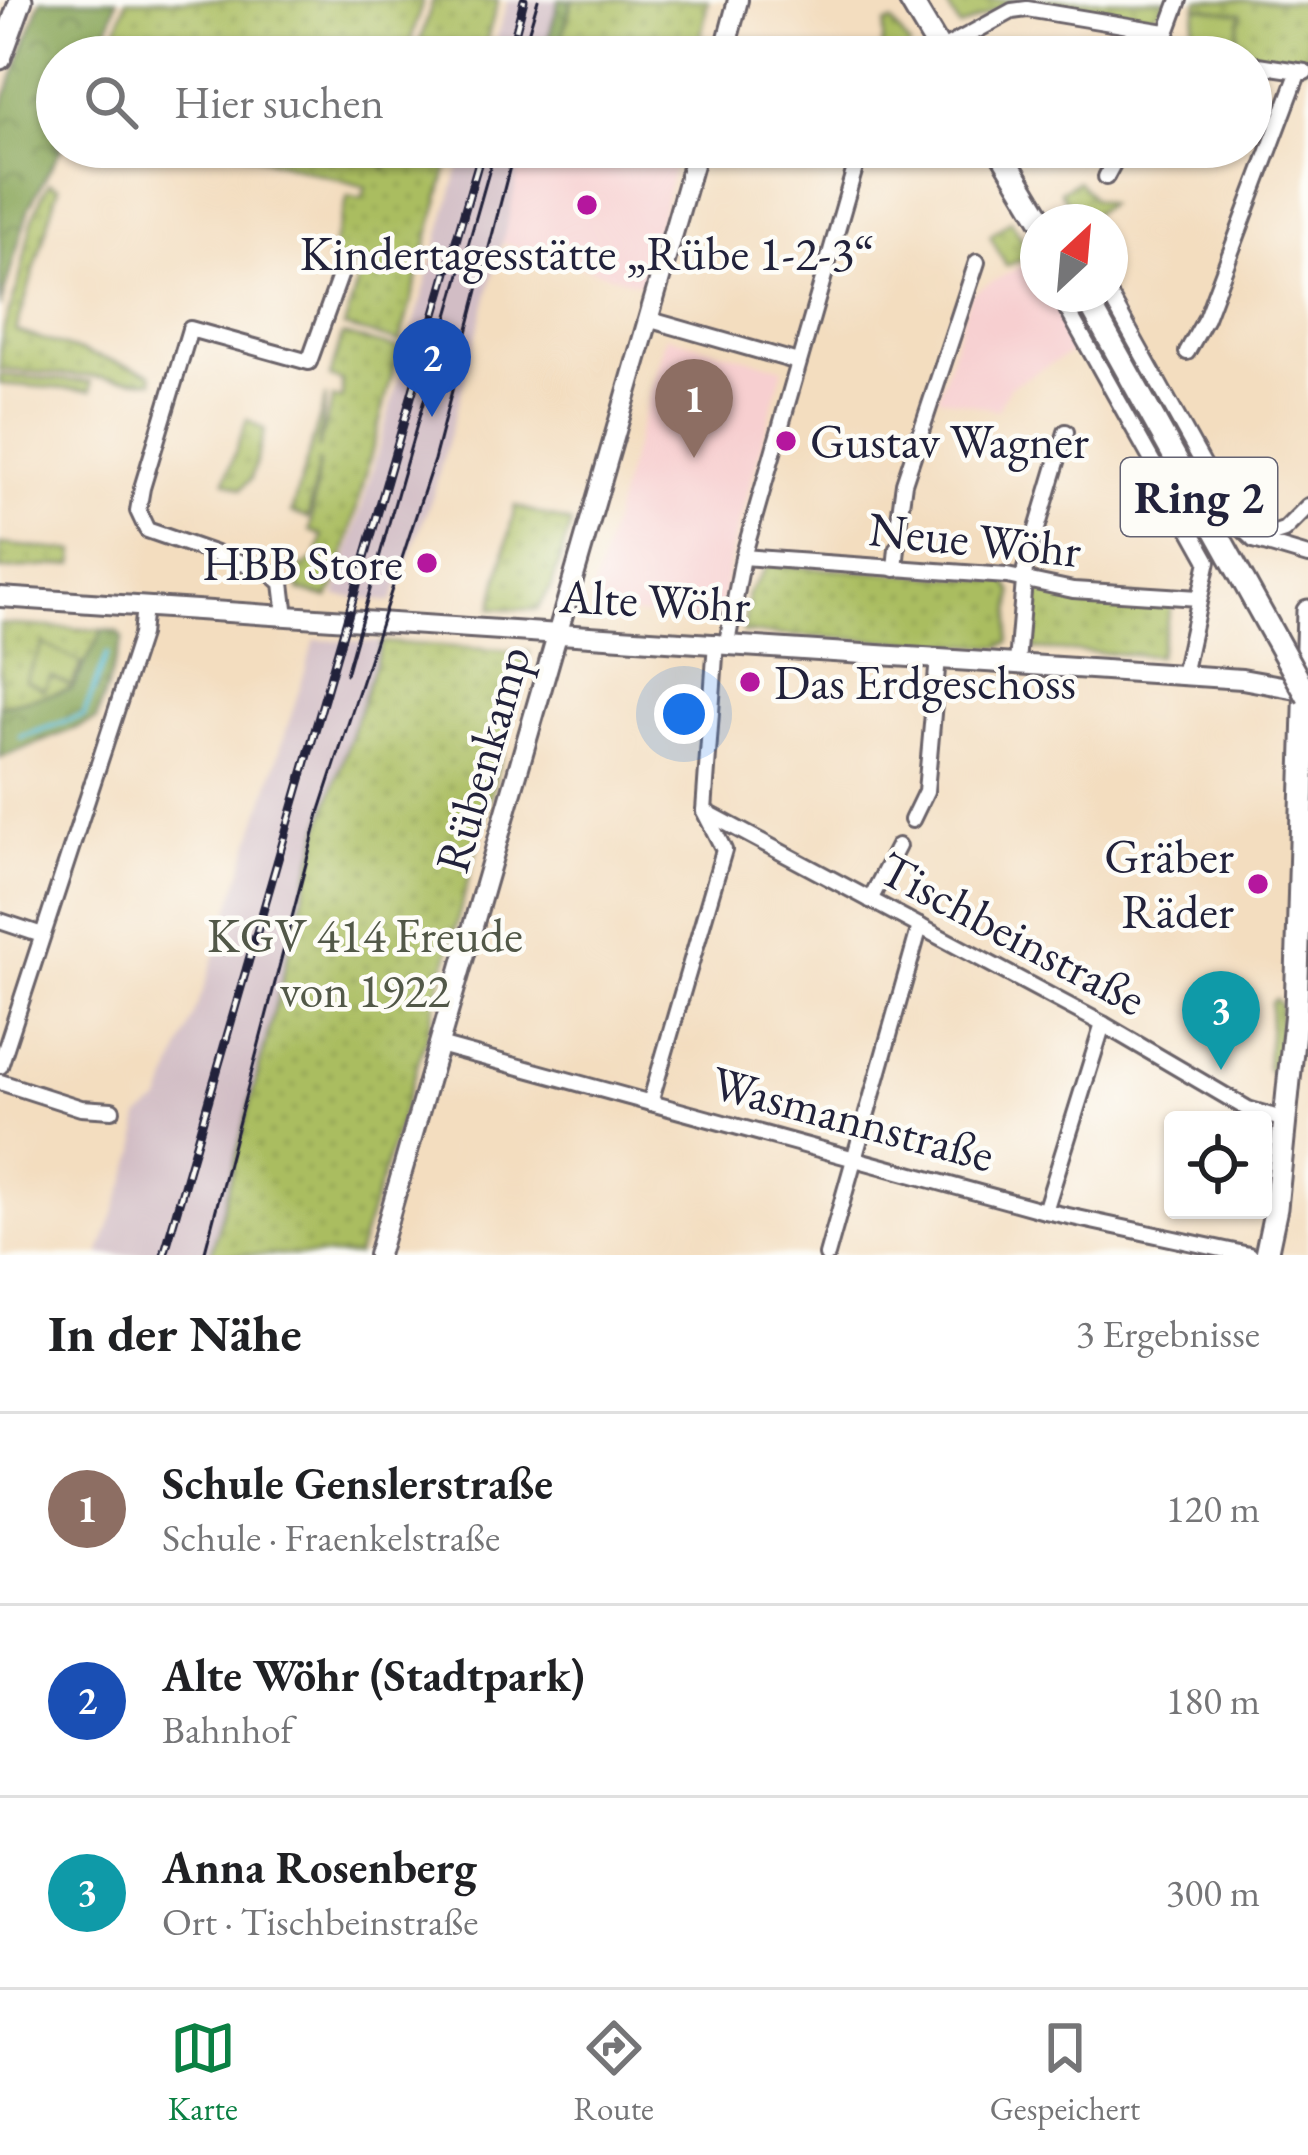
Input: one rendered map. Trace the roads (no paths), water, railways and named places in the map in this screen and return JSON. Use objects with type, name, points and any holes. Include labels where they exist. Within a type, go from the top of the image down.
[{"type":"main road","points":[[0,58],[21,0]]},
{"type":"main road","points":[[910,0],[928,36]]},
{"type":"main road","points":[[1010,168],[1031,204]]},
{"type":"main road","name":"Ring 2","points":[[1095,312],[1307,692]]},
{"type":"main road","points":[[1266,1255],[1285,1120],[1305,865],[1308,611]]},
{"type":"street","points":[[729,36],[738,0]]},
{"type":"street","points":[[1164,36],[1179,0]]},
{"type":"street","points":[[971,36],[1012,11],[1027,9],[1165,32]]},
{"type":"street","points":[[1272,67],[1304,72],[1272,152]]},
{"type":"street","name":"Rübenkamp","points":[[379,1255],[692,168]]},
{"type":"street","points":[[650,1103],[724,850],[704,811],[722,642],[742,556],[855,168]]},
{"type":"street","points":[[1106,177],[1111,168]]},
{"type":"street","points":[[1187,352],[1206,318],[1266,168]]},
{"type":"street","points":[[286,616],[282,584],[271,573],[147,530],[138,511],[190,329],[309,362],[345,262]]},
{"type":"street","points":[[898,527],[904,483],[977,262]]},
{"type":"street","points":[[1069,312],[1203,544],[1208,570],[1183,675]]},
{"type":"street","points":[[1097,312],[1237,523],[1254,541],[1308,556]]},
{"type":"street","points":[[651,320],[798,362]]},
{"type":"street","points":[[1017,663],[1024,579],[1066,432]]},
{"type":"street","points":[[1254,541],[1284,530],[1308,506]]},
{"type":"street","points":[[895,568],[897,548]]},
{"type":"street","name":"Neue Wöhr","points":[[742,556],[1199,598]]},
{"type":"street","name":"Alte Wöhr","points":[[0,597],[1183,675],[1307,692]]},
{"type":"street","points":[[0,1066],[141,635],[144,606]]},
{"type":"street","points":[[912,820],[926,791],[938,658]]},
{"type":"street","name":"Tischbeinstraße","points":[[704,811],[1102,1024],[1249,1109],[1285,1120]]},
{"type":"street","points":[[871,900],[898,846]]},
{"type":"street","points":[[0,921],[42,935]]},
{"type":"street","points":[[827,1255],[920,926]]},
{"type":"street","points":[[1045,1211],[1102,1024]]},
{"type":"street","name":"Wasmannstraße","points":[[439,1045],[1045,1211],[1250,1255]]},
{"type":"street","points":[[0,1082],[81,1108],[112,1110]]},
{"type":"waterway","points":[[21,737],[84,715],[107,654]]},
{"type":"tram line","points":[[527,36],[538,0]]},
{"type":"tram line","points":[[346,674],[490,168]]},
{"type":"tram line","points":[[204,1255],[320,810],[434,460],[510,168]]},
{"type":"railway","points":[[515,36],[524,0]]},
{"type":"railway","points":[[164,1255],[477,168]]},
{"type":"place","name":"Kindertagesstätte „Rübe 1-2-3“","points":[[587,205]]},
{"type":"place","name":"Alte Wöhr (Stadtpark)","points":[[432,417]]},
{"type":"place","name":"Gustav Wagner","points":[[786,441]]},
{"type":"place","name":"Schule Genslerstraße","points":[[694,458]]},
{"type":"place","name":"HBB Store","points":[[427,563]]},
{"type":"place","name":"Das Erdgeschoss","points":[[750,682]]},
{"type":"place","name":"Gräber Räder","points":[[1258,884]]},
{"type":"place","name":"Anna Rosenberg","points":[[1221,1070]]},
{"type":"park label","name":"KGV 414 Freude von 1922","points":[[365,962]]}]
